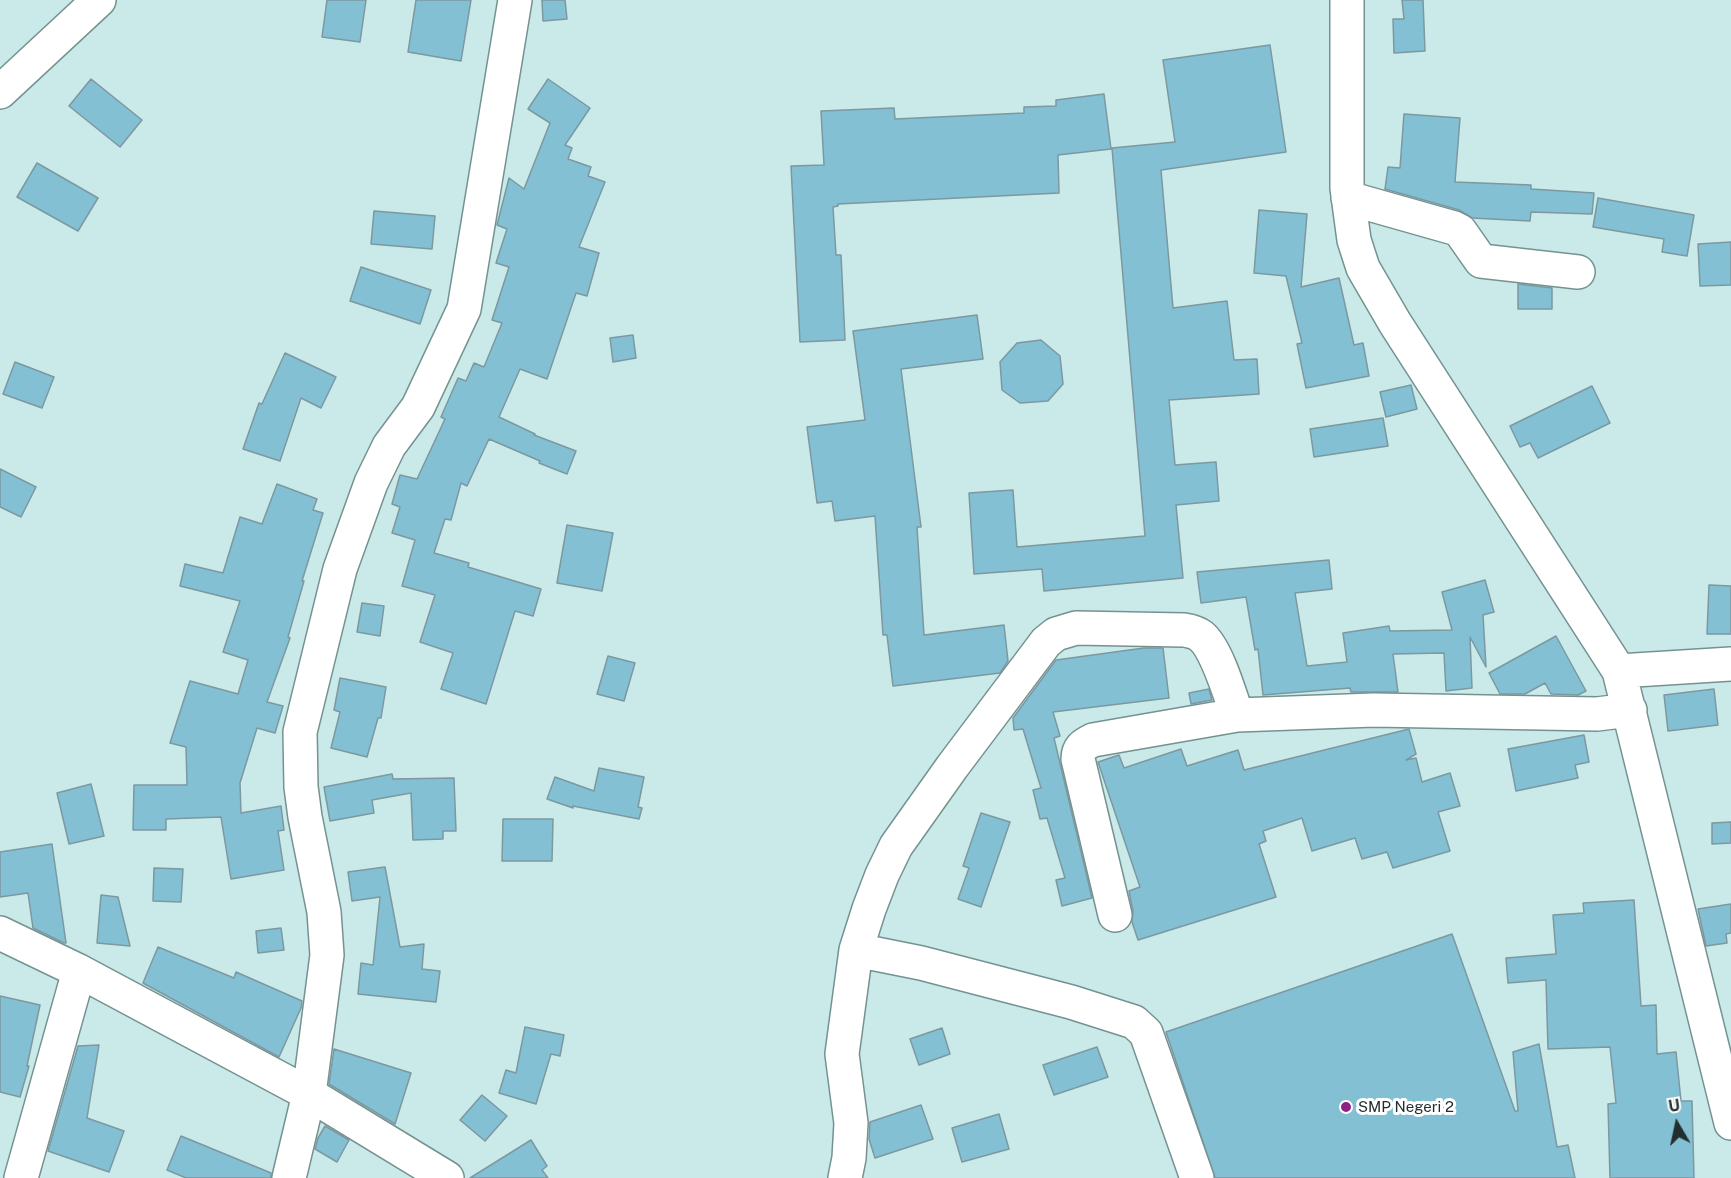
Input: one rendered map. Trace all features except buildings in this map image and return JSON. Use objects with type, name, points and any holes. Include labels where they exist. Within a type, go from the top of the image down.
[{"type":"street","points":[[0,92],[99,0]]},
{"type":"street","points":[[289,1178],[309,1095],[327,956],[324,912],[301,787],[300,732],[340,569],[371,483],[389,446],[418,407],[464,309],[515,0]]},
{"type":"street","points":[[1347,0],[1348,198],[1354,240],[1363,268],[1395,323],[1619,671],[1731,1123]]},
{"type":"street","points":[[1348,198],[1454,228],[1460,231],[1481,261],[1578,272]]},
{"type":"street","points":[[845,1178],[849,1158],[850,1122],[842,1054],[856,950],[882,875],[896,846],[1046,642],[1056,634],[1076,628],[1184,630],[1195,633],[1203,637],[1211,647],[1238,715]]},
{"type":"street","points":[[1619,671],[1731,663]]},
{"type":"street","points":[[1115,915],[1078,759],[1078,752],[1082,746],[1093,740],[1238,715],[1374,710],[1491,711],[1576,715],[1630,710]]},
{"type":"street","points":[[0,933],[79,971],[309,1095],[447,1178]]},
{"type":"street","points":[[856,950],[921,963],[1071,1002],[1134,1022],[1146,1034],[1197,1178]]},
{"type":"street","points":[[21,1178],[79,971]]},
{"type":"place","name":"SMP Negeri 2","points":[[1346,1107]]}]
